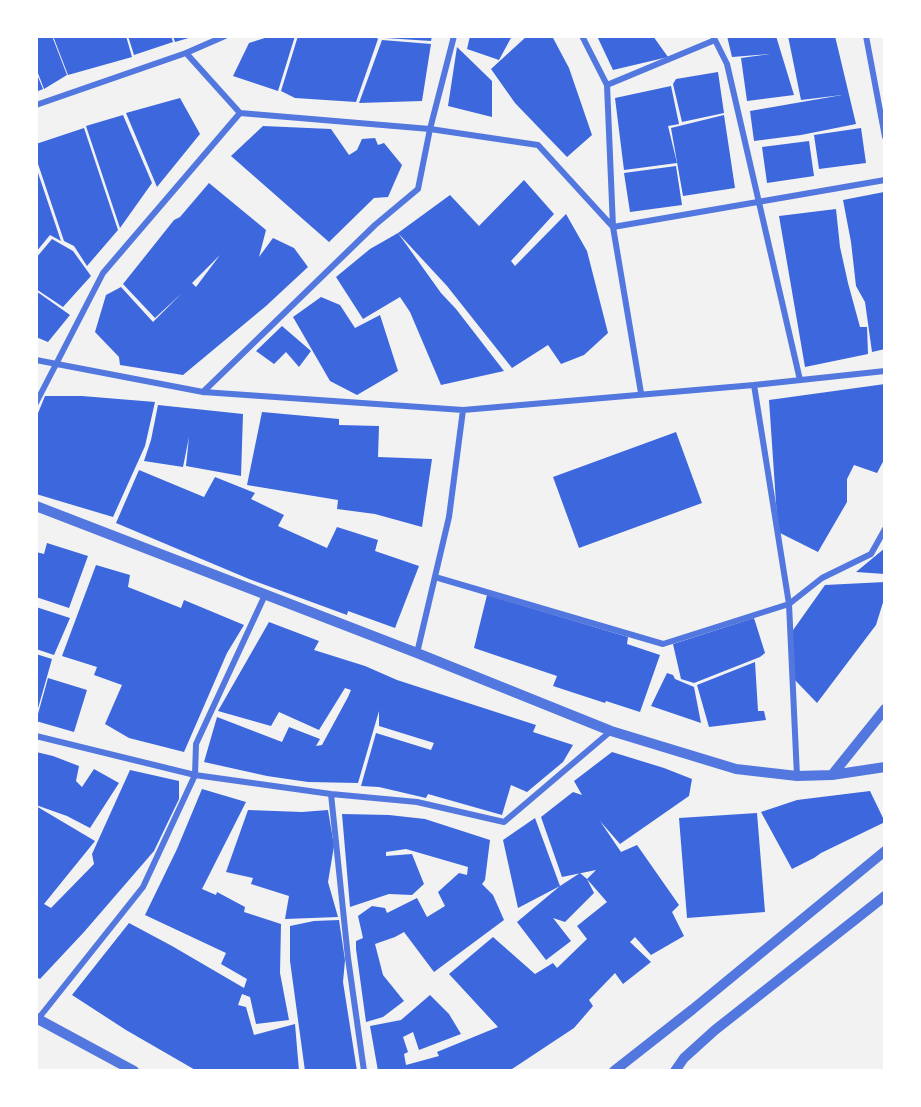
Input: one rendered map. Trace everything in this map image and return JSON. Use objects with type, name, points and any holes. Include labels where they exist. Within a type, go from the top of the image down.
[{"type":"street","points":[[36,105],[225,36]]},
{"type":"street","points":[[203,392],[375,225],[418,189],[430,129],[454,36]]},
{"type":"street","points":[[582,36],[607,85],[613,227],[641,393]]},
{"type":"street","points":[[866,36],[885,137]]},
{"type":"street","points":[[607,85],[714,38],[727,64],[800,380]]},
{"type":"street","points":[[186,52],[240,113],[430,129],[538,146],[613,227]]},
{"type":"street","points":[[36,403],[103,273],[240,113]]},
{"type":"street","points":[[613,227],[885,180]]},
{"type":"street","points":[[36,360],[203,392],[463,410],[754,385],[885,371]]},
{"type":"street","points":[[754,385],[789,604],[797,776]]},
{"type":"street","points":[[417,653],[449,517],[463,410]]},
{"type":"street","points":[[36,506],[417,653],[611,731],[736,769],[797,776],[832,775],[885,767]]},
{"type":"street","points":[[435,577],[663,644],[789,604],[822,578],[871,554],[885,529]]},
{"type":"street","points":[[134,1071],[37,1019],[143,887],[195,775],[195,744],[265,595]]},
{"type":"street","points":[[832,775],[885,709]]},
{"type":"street","points":[[36,736],[195,775],[331,794],[417,802],[504,822],[611,731]]},
{"type":"street","points":[[331,794],[348,958],[364,1071]]},
{"type":"street","points":[[614,1071],[885,851]]},
{"type":"street","points":[[675,1071],[684,1058],[715,1030],[885,896]]},
{"type":"building","points":[[36,36],[52,36],[67,75],[44,89],[36,68]]},
{"type":"building","points":[[53,36],[126,36],[132,57],[68,75]]},
{"type":"building","points":[[128,36],[171,36],[173,42],[134,55]]},
{"type":"building","points":[[173,36],[192,36],[192,37],[175,42]]},
{"type":"building","points":[[271,36],[295,36],[278,91],[233,76],[249,43]]},
{"type":"building","points":[[298,36],[375,36],[378,39],[356,102],[295,98],[281,91]]},
{"type":"building","points":[[385,36],[432,36],[431,41],[385,38]]},
{"type":"building","points":[[470,36],[512,36],[499,60],[467,49]]},
{"type":"building","points":[[527,36],[552,36],[569,68],[592,135],[567,157],[515,103],[491,69]]},
{"type":"building","points":[[597,36],[653,36],[668,57],[613,70]]},
{"type":"building","points":[[727,36],[776,36],[794,95],[747,101],[741,58],[770,54],[732,57]]},
{"type":"building","points":[[788,36],[835,36],[856,124],[801,135],[754,141],[750,111],[842,95],[801,100]]},
{"type":"building","points":[[382,40],[431,44],[422,101],[359,103]]},
{"type":"building","points":[[457,47],[492,81],[492,117],[448,106]]},
{"type":"building","points":[[36,72],[43,89],[36,92]]},
{"type":"building","points":[[718,72],[724,113],[682,122],[673,84],[676,79]]},
{"type":"building","points":[[671,86],[679,124],[668,126],[677,163],[624,170],[615,98]]},
{"type":"building","points":[[180,98],[200,134],[157,187],[126,113]]},
{"type":"building","points":[[123,115],[152,183],[120,228],[86,126]]},
{"type":"building","points":[[724,115],[735,188],[683,196],[671,128]]},
{"type":"building","points":[[263,126],[331,129],[349,155],[357,150],[362,139],[375,138],[378,145],[384,143],[402,165],[388,197],[374,198],[329,242],[231,156]]},
{"type":"building","points":[[84,128],[118,230],[87,266],[74,246],[64,241],[36,158],[36,144]]},
{"type":"building","points":[[861,128],[866,163],[819,169],[814,135]]},
{"type":"building","points":[[809,141],[814,176],[767,183],[762,147]]},
{"type":"building","points":[[676,166],[682,205],[630,212],[624,173]]},
{"type":"building","points":[[36,167],[61,241],[50,235],[36,252]]},
{"type":"building","points":[[524,180],[554,214],[511,261],[515,266],[566,214],[587,251],[608,333],[584,355],[561,364],[548,345],[512,368],[447,286],[398,233],[450,195],[479,226]]},
{"type":"building","points":[[209,183],[266,230],[259,257],[273,238],[294,248],[308,267],[266,306],[183,375],[120,365],[119,357],[95,332],[106,295],[121,287],[153,322],[182,293],[155,318],[123,284],[174,220],[180,217]],"holes":[[[220,255],[196,287],[192,283]]]},
{"type":"building","points":[[884,192],[885,349],[872,352],[865,302],[856,286],[843,200]]},
{"type":"building","points":[[836,209],[840,247],[848,283],[860,327],[867,327],[868,354],[805,367],[779,216]]},
{"type":"building","points":[[398,233],[441,293],[504,371],[441,385],[410,312],[400,297],[363,319],[336,277],[370,249]]},
{"type":"building","points":[[52,239],[73,251],[91,276],[63,307],[36,289],[36,258]]},
{"type":"building","points":[[36,291],[70,315],[48,342],[36,337]]},
{"type":"building","points":[[321,297],[340,305],[355,328],[380,315],[398,371],[357,395],[330,381],[293,317]]},
{"type":"building","points":[[282,326],[311,351],[299,367],[286,352],[274,364],[256,351]]},
{"type":"building","points":[[885,384],[885,458],[877,473],[854,465],[847,479],[847,502],[818,552],[778,532],[769,400]]},
{"type":"building","points":[[45,396],[82,396],[155,402],[145,446],[113,517],[36,494],[36,418]]},
{"type":"building","points":[[158,405],[243,414],[241,476],[186,466],[189,437],[183,467],[144,461]]},
{"type":"building","points":[[262,412],[339,419],[339,425],[379,426],[378,457],[432,459],[422,527],[375,514],[337,509],[338,500],[247,485]]},
{"type":"building","points":[[676,432],[702,503],[579,548],[553,477]]},
{"type":"building","points":[[139,470],[204,497],[215,477],[255,493],[251,499],[284,515],[278,526],[327,548],[337,527],[378,540],[375,551],[419,566],[395,628],[348,611],[347,615],[249,579],[116,523]]},
{"type":"building","points":[[47,543],[88,556],[69,608],[36,597],[36,552],[44,554]]},
{"type":"building","points":[[885,548],[885,574],[856,572]]},
{"type":"building","points":[[96,565],[130,575],[128,587],[181,608],[184,600],[244,625],[227,653],[184,752],[129,738],[105,724],[122,685],[94,675],[97,667],[62,656]]},
{"type":"building","points":[[885,582],[885,596],[876,625],[817,703],[793,678],[791,633],[825,585]]},
{"type":"building","points":[[487,595],[628,637],[627,644],[660,655],[640,712],[553,686],[557,676],[474,648]]},
{"type":"building","points":[[36,607],[70,618],[54,655],[36,649]]},
{"type":"building","points":[[754,618],[765,653],[694,683],[681,679],[673,644]]},
{"type":"building","points":[[269,622],[319,641],[314,650],[365,666],[397,680],[536,725],[533,732],[573,745],[563,762],[527,792],[511,785],[502,815],[428,794],[426,798],[379,787],[361,786],[376,733],[431,750],[434,743],[379,726],[379,711],[358,783],[308,782],[267,776],[204,762],[217,717],[282,742],[289,727],[320,739],[316,746],[322,745],[348,697],[351,690],[345,688],[319,730],[279,712],[271,726],[218,711]]},
{"type":"building","points":[[36,654],[52,659],[37,712],[36,711]]},
{"type":"building","points":[[755,662],[758,711],[764,711],[766,720],[709,727],[697,685]]},
{"type":"building","points":[[667,673],[694,687],[701,723],[651,706]]},
{"type":"building","points":[[48,678],[87,690],[74,732],[36,721]]},
{"type":"building","points":[[36,752],[79,766],[76,781],[82,787],[94,769],[119,783],[90,828],[67,816],[36,805]]},
{"type":"building","points":[[612,752],[692,779],[689,796],[620,844],[600,821],[621,852],[637,845],[679,905],[672,912],[684,936],[651,955],[635,937],[630,942],[651,962],[623,984],[615,973],[589,1000],[593,1006],[574,1028],[509,1071],[378,1071],[370,1026],[401,1020],[430,995],[449,1014],[461,1034],[419,1050],[413,1032],[403,1037],[408,1052],[404,1054],[406,1065],[439,1056],[437,1052],[498,1027],[449,974],[493,937],[535,974],[553,963],[557,968],[587,939],[577,926],[607,902],[587,879],[594,893],[565,922],[553,918],[571,941],[546,960],[517,922],[579,873],[562,877],[541,817],[573,792],[582,795],[574,781]],"holes":[[[596,870],[587,879],[580,873]]]},
{"type":"building","points":[[130,770],[179,781],[179,799],[154,851],[40,979],[36,977],[36,806],[95,841],[44,904],[51,908],[94,864],[92,854]]},
{"type":"building","points":[[202,789],[246,802],[202,889],[216,895],[217,892],[245,907],[244,912],[281,924],[280,973],[289,1020],[256,1024],[250,997],[242,994],[238,1005],[246,1007],[254,1035],[295,1024],[299,1071],[197,1071],[126,1030],[72,995],[129,923],[244,988],[247,979],[221,964],[226,953],[145,915],[177,849]]},
{"type":"building","points":[[870,791],[885,822],[792,869],[761,812],[797,800]]},
{"type":"building","points":[[248,810],[302,812],[328,810],[334,846],[328,882],[338,917],[285,919],[289,896],[251,884],[253,878],[226,872]]},
{"type":"building","points":[[757,813],[765,912],[687,918],[679,818]]},
{"type":"building","points":[[342,814],[389,815],[425,819],[490,840],[485,880],[482,884],[493,895],[504,920],[434,972],[404,932],[375,944],[383,975],[404,1001],[383,1017],[366,1022],[356,949],[356,941],[363,938],[358,916],[372,906],[385,908],[387,913],[417,898],[427,917],[445,906],[438,892],[459,873],[467,875],[468,867],[406,849],[386,852],[386,856],[412,854],[424,884],[412,895],[389,894],[350,907]]},
{"type":"building","points":[[535,818],[560,886],[518,908],[503,840]]},
{"type":"building","points":[[339,920],[345,960],[343,982],[357,1071],[305,1071],[290,961],[290,926],[314,921]]}]
